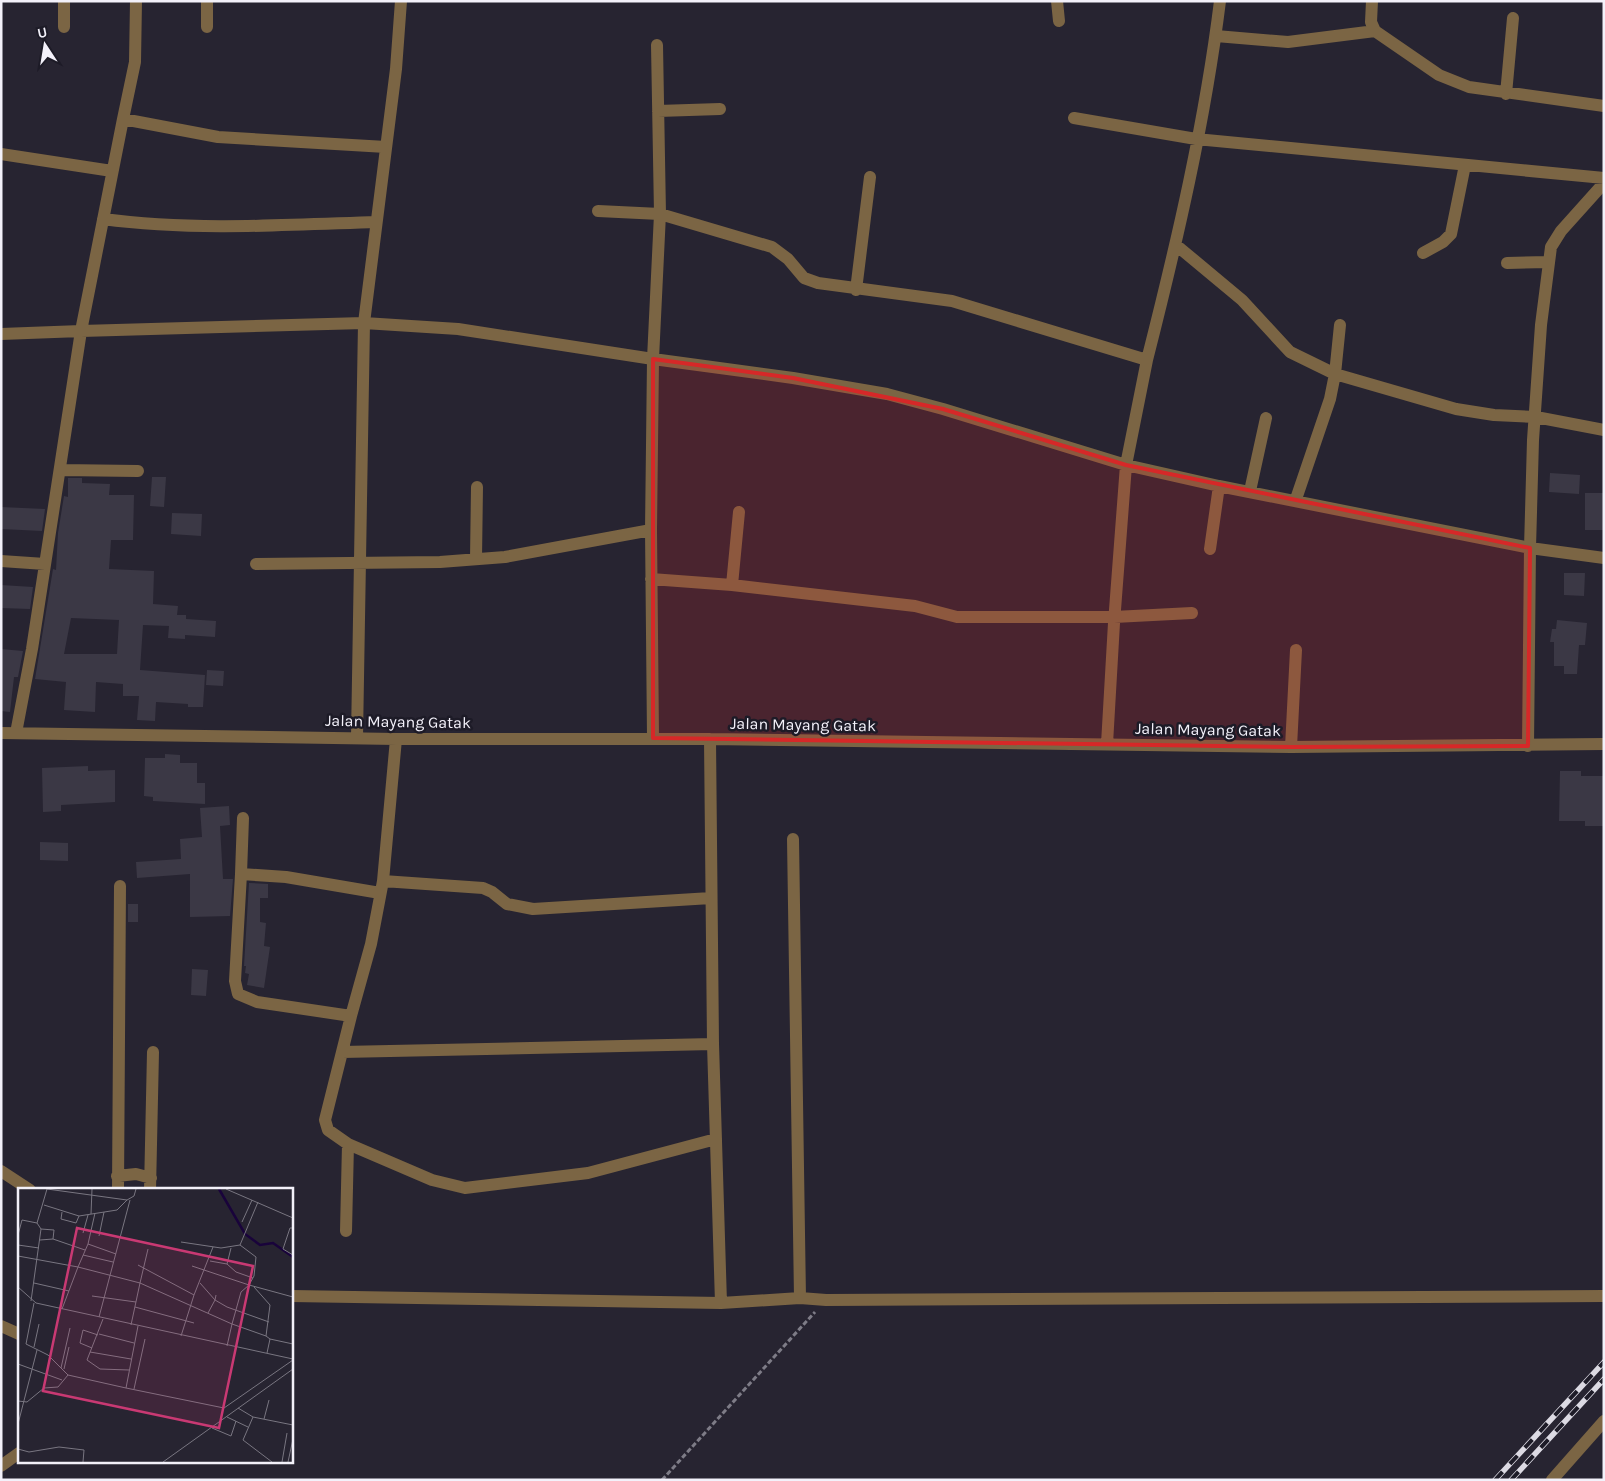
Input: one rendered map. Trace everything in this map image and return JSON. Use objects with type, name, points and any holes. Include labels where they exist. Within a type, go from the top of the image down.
[{"type":"street","points":[[64,1],[64,27]]},
{"type":"street","points":[[16,733],[45,564],[81,331],[135,62],[136,1]]},
{"type":"street","points":[[207,1],[207,27]]},
{"type":"street","points":[[358,737],[364,323],[398,53],[401,1]]},
{"type":"street","points":[[1058,1],[1059,21]]},
{"type":"street","points":[[1107,744],[1114,617],[1126,465],[1147,360],[1183,212],[1216,36],[1220,1]]},
{"type":"street","points":[[1372,1],[1371,22],[1375,31],[1448,79],[1469,87],[1506,94],[1604,106]]},
{"type":"street","points":[[1506,94],[1513,18]]},
{"type":"street","points":[[1216,36],[1288,42],[1375,31]]},
{"type":"street","points":[[653,738],[651,530],[653,359],[660,214],[657,45]]},
{"type":"street","points":[[658,111],[720,109]]},
{"type":"street","points":[[123,118],[218,137],[386,147]]},
{"type":"street","points":[[1074,118],[1196,139],[1604,178]]},
{"type":"street","points":[[1,154],[112,171]]},
{"type":"street","points":[[1423,253],[1443,242],[1450,234],[1465,165]]},
{"type":"street","points":[[856,290],[870,177]]},
{"type":"street","points":[[1528,746],[1533,440],[1541,325],[1548,262],[1555,239],[1604,183]]},
{"type":"street","points":[[598,211],[660,214],[772,247],[788,259],[804,278],[818,284],[856,290],[927,296],[952,301],[1147,360]]},
{"type":"street","points":[[103,219],[130,223],[202,225],[376,222]]},
{"type":"street","points":[[1177,239],[1242,300],[1290,352],[1335,374],[1456,409],[1494,415],[1536,416],[1604,430]]},
{"type":"street","points":[[1507,263],[1548,262]]},
{"type":"street","points":[[1,334],[364,323],[458,329],[793,378],[887,394],[943,409],[1126,465],[1219,486],[1530,548],[1604,558]]},
{"type":"street","points":[[1296,500],[1330,399],[1335,374],[1340,324]]},
{"type":"street","points":[[1250,491],[1266,418]]},
{"type":"street","points":[[60,470],[138,471]]},
{"type":"street","points":[[1210,549],[1219,486]]},
{"type":"street","points":[[476,560],[477,487]]},
{"type":"street","points":[[732,585],[739,512]]},
{"type":"street","points":[[256,564],[476,560],[523,554],[651,530]]},
{"type":"street","points":[[1,561],[45,564]]},
{"type":"street","points":[[651,579],[732,585],[914,606],[957,617],[1114,617],[1192,613]]},
{"type":"street","points":[[1291,748],[1296,650]]},
{"type":"street","name":"Jalan Mayang Gatak","points":[[1,733],[396,739],[653,738],[1291,748],[1604,744]]},
{"type":"street","points":[[396,739],[382,887],[371,944],[351,1016],[325,1124],[328,1130],[348,1144],[432,1180],[465,1188],[495,1186],[588,1173],[716,1139]]},
{"type":"street","points":[[710,739],[713,1044],[721,1303]]},
{"type":"street","points":[[243,818],[242,874],[235,981],[238,994],[257,1002],[351,1016]]},
{"type":"street","points":[[793,839],[800,1298]]},
{"type":"street","points":[[242,874],[382,887],[483,888],[492,892],[507,904],[533,909],[711,898]]},
{"type":"street","points":[[118,1188],[120,886]]},
{"type":"street","points":[[342,1052],[713,1044]]},
{"type":"street","points":[[150,1184],[153,1052]]},
{"type":"street","points":[[346,1230],[348,1144]]},
{"type":"street","points":[[1,1171],[27,1188]]},
{"type":"street","points":[[117,1176],[136,1174],[150,1184]]},
{"type":"street","points":[[292,1296],[721,1303],[800,1298],[826,1300],[1604,1296]]},
{"type":"street","points":[[1,1326],[18,1334]]},
{"type":"street","points":[[1552,1480],[1604,1421]]},
{"type":"street","points":[[1,1466],[18,1454]]},
{"type":"path","points":[[662,1480],[826,1300]]},
{"type":"highlighted area","points":[[653,359],[793,378],[943,409],[1126,465],[1530,548],[1528,746],[1291,747],[653,738]]},
{"type":"building","points":[[1550,473],[1580,475],[1579,494],[1549,492]]},
{"type":"building","points":[[152,477],[166,477],[164,507],[150,506]]},
{"type":"building","points":[[68,478],[82,478],[82,483],[110,484],[109,495],[134,495],[133,540],[111,540],[109,569],[154,571],[153,604],[178,606],[177,615],[186,615],[186,619],[216,621],[215,637],[185,635],[185,639],[168,638],[169,626],[143,625],[140,670],[205,675],[203,707],[188,707],[188,704],[156,702],[155,721],[137,720],[139,696],[123,696],[123,684],[96,682],[95,712],[64,710],[66,682],[35,679],[53,569],[56,570],[58,533],[64,496],[68,497]],"holes":[[[71,618],[119,620],[117,654],[64,654]]]},
{"type":"building","points":[[1585,493],[1604,493],[1603,530],[1585,530]]},
{"type":"building","points":[[1,507],[45,509],[42,531],[1,529]]},
{"type":"building","points":[[172,513],[202,514],[201,536],[171,534]]},
{"type":"building","points":[[1564,573],[1585,573],[1584,596],[1564,595]]},
{"type":"building","points":[[1,585],[33,587],[30,609],[1,608]]},
{"type":"building","points":[[1557,620],[1587,623],[1585,645],[1579,645],[1577,674],[1564,674],[1564,666],[1554,666],[1554,642],[1550,642],[1552,629],[1556,629]]},
{"type":"building","points":[[1,649],[23,651],[18,677],[14,677],[10,712],[1,711]]},
{"type":"building","points":[[207,670],[224,671],[223,686],[206,685]]},
{"type":"building","points":[[165,754],[180,755],[180,763],[197,763],[197,783],[205,783],[205,804],[153,801],[153,797],[144,796],[145,758],[165,758]]},
{"type":"building","points":[[88,766],[88,771],[115,770],[115,802],[61,805],[61,811],[43,812],[42,768]]},
{"type":"building","points":[[1560,771],[1581,771],[1581,776],[1604,776],[1604,826],[1585,826],[1585,821],[1559,821]]},
{"type":"building","points":[[229,806],[230,825],[220,826],[223,879],[233,879],[230,916],[190,917],[190,874],[137,878],[136,862],[181,859],[180,839],[202,837],[200,808]]},
{"type":"building","points":[[40,842],[68,843],[68,861],[40,860]]},
{"type":"building","points":[[249,883],[268,884],[268,898],[260,898],[260,922],[266,923],[264,946],[270,947],[264,988],[247,985],[249,974],[245,973],[246,966],[244,966]]},
{"type":"building","points":[[128,904],[138,904],[138,922],[128,922]]},
{"type":"building","points":[[192,969],[208,970],[206,996],[191,995]]},
{"type":"railway","points":[[1495,1480],[1604,1362]]},
{"type":"railway","points":[[1511,1480],[1604,1379]]}]
